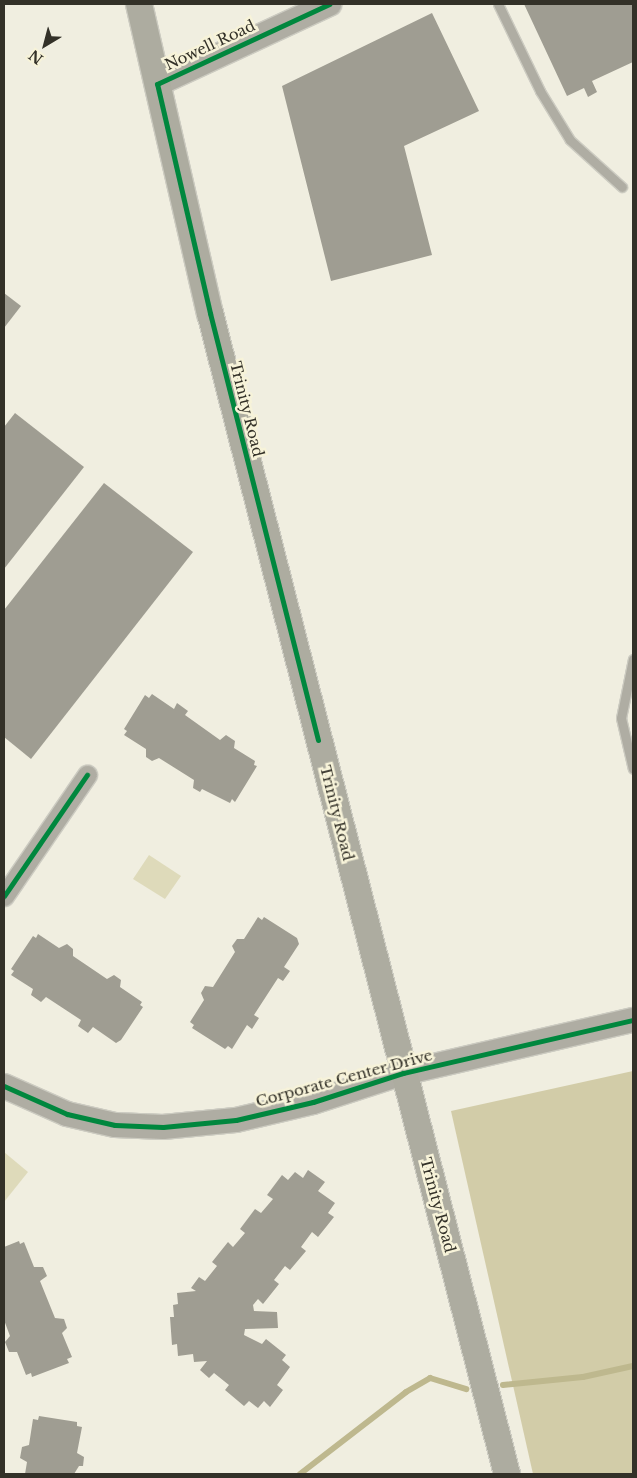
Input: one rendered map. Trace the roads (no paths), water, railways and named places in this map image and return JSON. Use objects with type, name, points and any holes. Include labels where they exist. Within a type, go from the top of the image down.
[{"type":"main road","name":"Trinity Road","points":[[139,4],[210,313],[507,1474]]},
{"type":"street","name":"Nowell Road","points":[[157,84],[329,4]]},
{"type":"street","points":[[4,896],[87,775]]},
{"type":"street","name":"Corporate Center Drive","points":[[4,1086],[67,1114],[115,1125],[162,1128],[236,1120],[313,1102],[403,1073],[633,1020]]},
{"type":"lane","points":[[498,4],[540,91],[570,140],[622,187]]},
{"type":"lane","points":[[633,658],[621,718],[633,769]]},
{"type":"waterway","points":[[503,1385],[583,1377],[633,1366]]},
{"type":"waterway","points":[[300,1474],[406,1392],[430,1378],[466,1389]]}]
